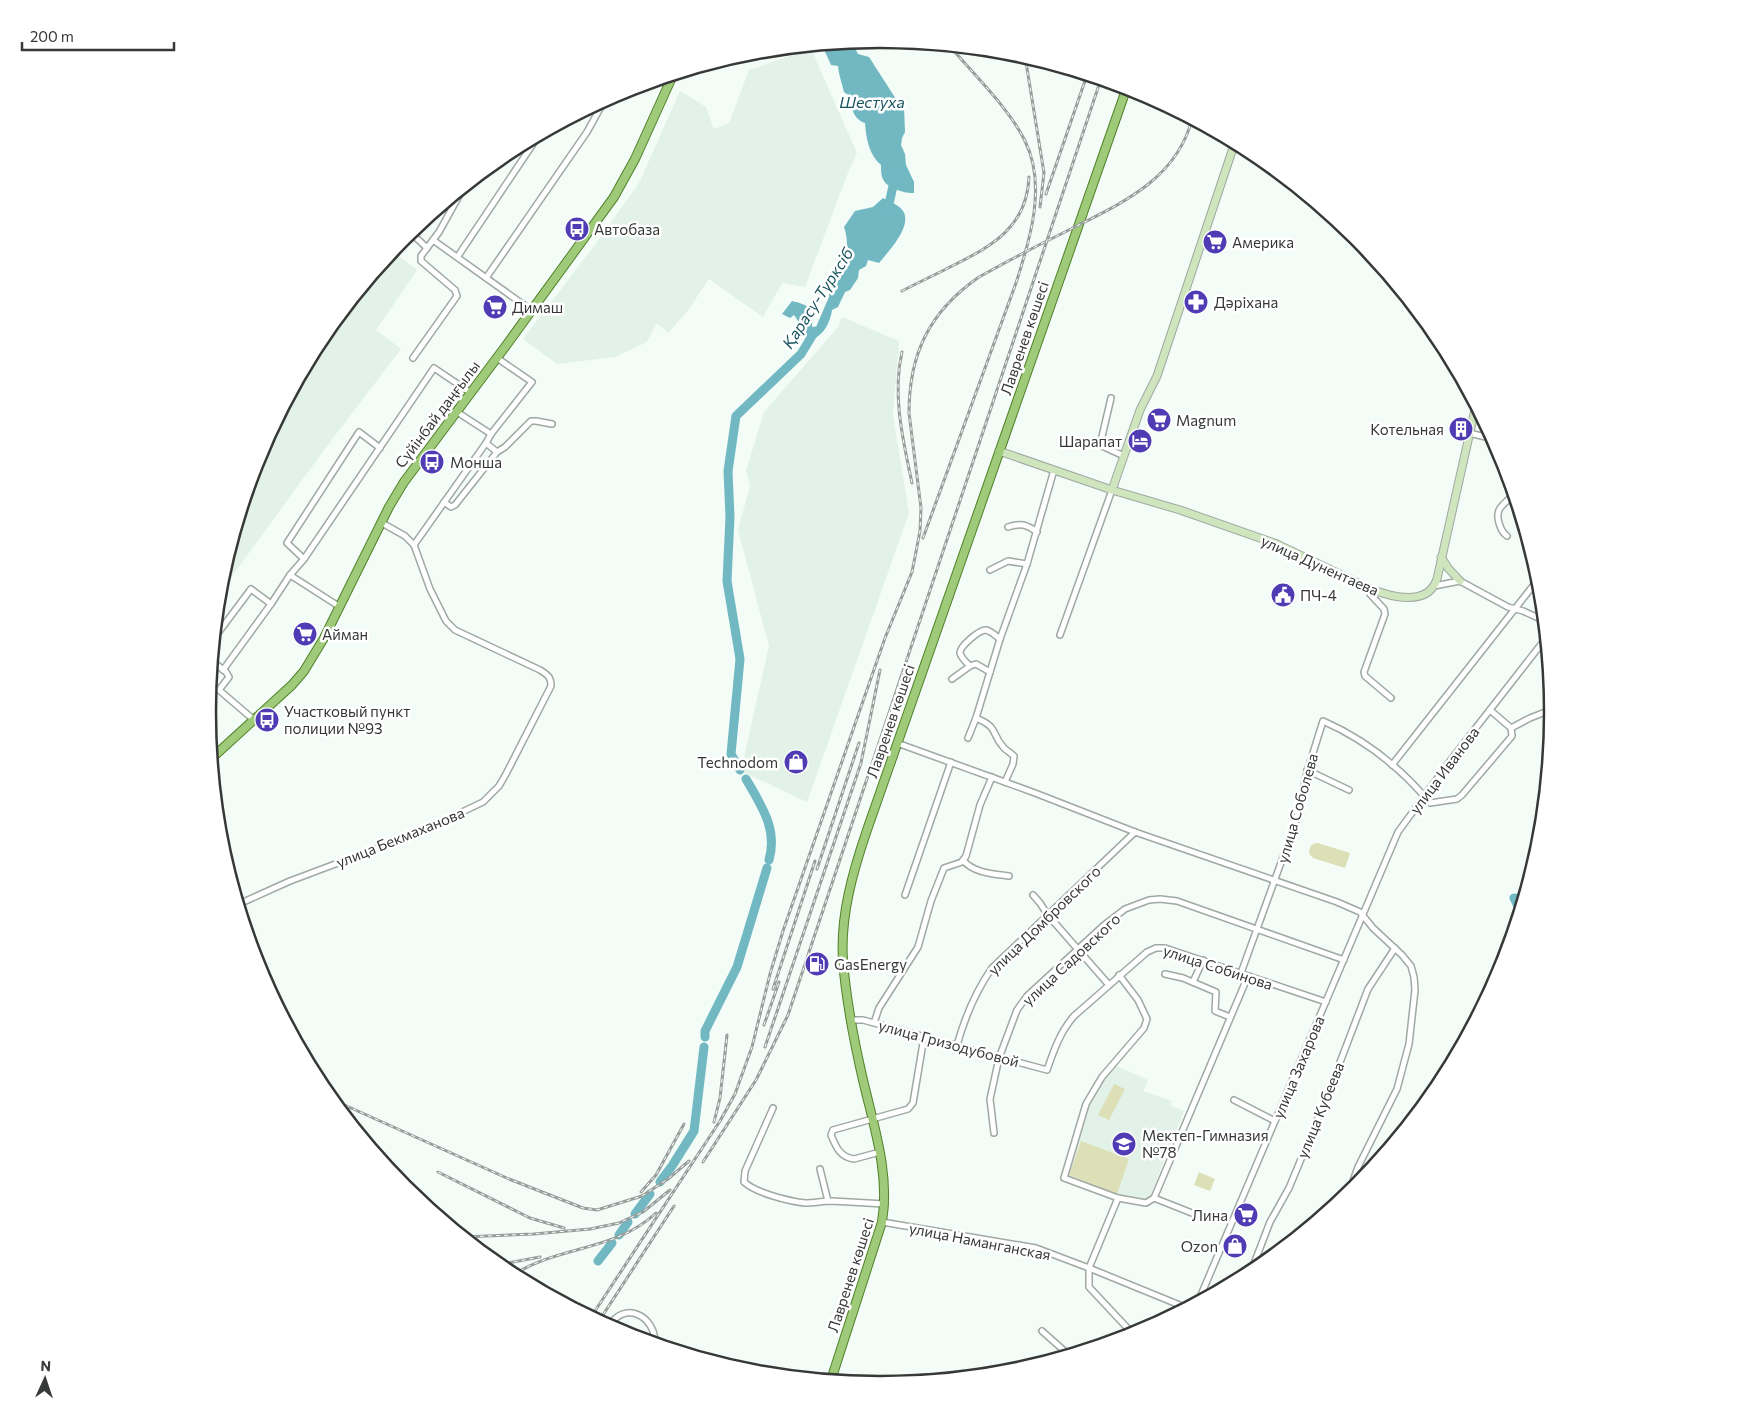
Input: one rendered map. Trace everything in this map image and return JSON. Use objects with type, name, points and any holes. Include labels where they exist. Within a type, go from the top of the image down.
[{"type":"main road","name":"Сүйінбай даңғылы","points":[[217,754],[292,685],[304,671],[324,638],[404,482],[614,197],[635,159],[668,83]]},
{"type":"main road","name":"Лавренев көшесі","points":[[833,1375],[882,1222],[885,1204],[880,1152],[850,1020],[843,959],[844,927],[856,861],[1124,94]]},
{"type":"street","points":[[486,278],[587,132],[599,111]]},
{"type":"street","points":[[458,256],[531,147]]},
{"type":"street","points":[[1060,635],[1140,410],[1160,368],[1233,149]]},
{"type":"street","points":[[413,358],[457,296],[455,290],[421,261],[421,256],[433,240],[456,201]]},
{"type":"street","points":[[416,237],[427,248]]},
{"type":"street","points":[[433,240],[458,256],[531,310]]},
{"type":"street","points":[[382,523],[405,536],[414,545],[486,443],[490,434],[532,382],[497,358]]},
{"type":"street","points":[[223,670],[290,575],[304,559],[434,368],[471,393]]},
{"type":"street","points":[[1111,398],[1100,445],[1124,456]]},
{"type":"street","points":[[457,412],[490,434]]},
{"type":"street","points":[[1460,581],[1434,586],[1474,414]]},
{"type":"street","points":[[444,502],[451,507],[455,505],[497,452],[506,447],[531,422],[552,424]]},
{"type":"street","points":[[304,559],[287,543],[359,432],[380,448]]},
{"type":"street","points":[[1469,433],[1484,437]]},
{"type":"street","points":[[486,443],[497,452]]},
{"type":"street","name":"улица Дунентаева","points":[[999,450],[1112,490],[1180,510],[1277,544],[1385,595],[1415,598],[1434,586]]},
{"type":"street","points":[[968,738],[1027,564],[1054,470]]},
{"type":"street","points":[[1507,536],[1502,532],[1498,511],[1501,506],[1510,499]]},
{"type":"street","points":[[1008,526],[1018,523],[1024,524],[1037,532]]},
{"type":"street","name":"улица Бекмаханова","points":[[244,901],[290,881],[418,833],[483,802],[499,786],[551,686],[551,679],[547,674],[455,630],[446,621],[430,589],[414,545]]},
{"type":"street","points":[[1441,557],[1460,581],[1508,607],[1538,618]]},
{"type":"street","points":[[990,570],[1008,561],[1027,564]]},
{"type":"street","points":[[290,575],[340,607]]},
{"type":"street","points":[[1392,765],[1533,587]]},
{"type":"street","points":[[222,629],[251,589],[271,604]]},
{"type":"street","points":[[1370,589],[1370,594],[1384,609],[1386,614],[1364,672],[1365,676],[1391,698]]},
{"type":"street","points":[[970,666],[960,654],[962,648],[976,634],[984,630],[989,631],[1000,639]]},
{"type":"street","name":"улица Иванова","points":[[1363,916],[1388,852],[1398,832],[1424,795],[1541,644]]},
{"type":"street","points":[[952,679],[976,664],[990,672]]},
{"type":"street","points":[[217,665],[228,677],[219,690],[254,720]]},
{"type":"street","points":[[1424,795],[1430,802],[1457,798],[1462,795],[1512,736],[1511,728],[1490,710]]},
{"type":"street","points":[[1511,728],[1545,712]]},
{"type":"street","points":[[976,718],[988,723],[1003,747],[1014,756],[1013,764],[1005,782]]},
{"type":"street","name":"улица Соболева","points":[[1241,973],[1276,881],[1299,810],[1307,770],[1322,721],[1356,738],[1392,765],[1424,795]]},
{"type":"street","points":[[897,743],[1135,832],[1337,902],[1356,910],[1363,916],[1411,966],[1415,990],[1409,1044],[1397,1089],[1354,1177]]},
{"type":"street","points":[[906,895],[951,762]]},
{"type":"street","points":[[1307,770],[1349,790]]},
{"type":"street","points":[[874,1022],[879,1008],[918,946],[931,901],[944,868],[963,860],[992,778]]},
{"type":"street","name":"улица Домбровского","points":[[956,1045],[965,1018],[982,983],[992,968],[1135,832]]},
{"type":"street","points":[[963,860],[968,866],[989,874],[1009,876]]},
{"type":"street","points":[[1033,895],[1047,914],[1109,985]]},
{"type":"street","name":"улица Садовского","points":[[994,1133],[990,1099],[999,1058],[1017,1010],[1028,996],[1077,949],[1125,910],[1149,900],[1178,901],[1344,960]]},
{"type":"street","name":"улица Захарова","points":[[1202,1293],[1363,916]]},
{"type":"street","name":"улица Собинова","points":[[1047,1070],[1057,1040],[1074,1016],[1119,975],[1147,952],[1156,948],[1165,948],[1203,960],[1326,1002]]},
{"type":"street","name":"улица Кубеева","points":[[1255,1261],[1270,1222],[1288,1188],[1326,1099],[1368,989],[1395,948]]},
{"type":"street","points":[[1193,982],[1203,960]]},
{"type":"street","points":[[1165,974],[1193,982],[1216,992],[1216,1011],[1230,1017]]},
{"type":"street","points":[[1119,975],[1138,1000],[1147,1019],[1144,1028],[1102,1077],[1086,1104],[1064,1178],[1118,1198],[1146,1203],[1154,1198],[1248,976]]},
{"type":"street","name":"улица Гризодубовой","points":[[850,1020],[874,1022],[1047,1070]]},
{"type":"street","points":[[880,1152],[850,1159],[840,1153],[832,1135],[833,1130],[908,1109],[913,1102],[924,1036]]},
{"type":"street","points":[[1234,1100],[1275,1121]]},
{"type":"street","points":[[773,1108],[745,1171],[744,1182],[753,1189],[803,1203],[828,1201],[885,1204]]},
{"type":"street","points":[[820,1170],[828,1201]]},
{"type":"street","points":[[1118,1198],[1090,1268],[1089,1284],[1090,1289],[1128,1329]]},
{"type":"street","points":[[1154,1198],[1207,1219]]},
{"type":"street","name":"улица Наманганская","points":[[882,1222],[1036,1248],[1180,1305]]},
{"type":"street","points":[[613,1320],[622,1314],[630,1313],[642,1316],[649,1321],[656,1333],[656,1337]]},
{"type":"street","points":[[1042,1331],[1064,1350]]},
{"type":"shaded area","points":[[812,51],[857,153],[805,287],[782,283],[763,317],[709,279],[686,313],[668,333],[657,323],[647,342],[615,357],[557,364],[523,339],[639,183],[680,91],[706,107],[714,129],[729,123],[749,70],[801,52]]},
{"type":"shaded area","points":[[398,256],[417,270],[376,330],[401,349],[324,450],[230,579],[251,498],[285,418],[305,380],[353,307]]},
{"type":"shaded area","points":[[842,317],[899,341],[893,415],[909,513],[807,802],[741,771],[769,646],[738,530],[750,486],[746,471],[764,412],[838,327]]},
{"type":"shaded area","name":"Мектеп-Гимназия №78","points":[[1117,1066],[1148,1080],[1143,1091],[1172,1101],[1171,1106],[1184,1111],[1150,1196],[1146,1200],[1140,1201],[1119,1196],[1068,1176],[1088,1106],[1104,1077]]},
{"type":"green space","points":[[1318,843],[1350,853],[1345,868],[1313,858],[1309,853],[1311,846]]},
{"type":"green space","points":[[1114,1084],[1125,1089],[1109,1120],[1098,1115]]},
{"type":"green space","points":[[1081,1141],[1129,1159],[1117,1194],[1069,1175]]},
{"type":"green space","points":[[1199,1172],[1215,1179],[1210,1191],[1194,1185]]},
{"type":"water","name":"Шестуха","points":[[855,49],[858,54],[869,57],[894,96],[904,107],[905,132],[901,145],[905,154],[906,165],[914,182],[914,193],[897,190],[884,181],[881,165],[869,146],[865,123],[855,116],[850,96],[844,92],[838,66],[831,65],[824,50]]},
{"type":"water","points":[[883,198],[903,211],[905,224],[902,231],[879,263],[868,260],[866,266],[859,270],[858,278],[850,290],[845,292],[838,307],[832,310],[824,330],[817,337],[808,341],[803,336],[803,328],[794,315],[790,318],[782,314],[792,301],[802,304],[811,311],[812,326],[814,329],[816,327],[829,297],[829,287],[839,276],[845,264],[847,245],[844,227],[855,211],[873,207]]},
{"type":"waterway","name":"Қарасу-Түрксіб","points":[[887,213],[895,177]]},
{"type":"waterway","name":"Қарасу-Түрксіб","points":[[740,770],[731,754],[740,659],[727,581],[730,517],[728,471],[736,416],[801,354],[815,331]]},
{"type":"waterway","name":"Қарасу-Түрксіб","points":[[746,779],[762,808],[770,828],[771,849],[769,860]]},
{"type":"waterway","name":"Қарасу-Түрксіб","points":[[705,1037],[705,1031],[737,967],[767,868]]},
{"type":"waterway","points":[[1517,903],[1514,898],[1518,899]]},
{"type":"waterway","name":"Қарасу-Түрксіб","points":[[660,1182],[694,1131],[704,1047]]},
{"type":"waterway","name":"Қарасу-Түрксіб","points":[[635,1214],[650,1194]]},
{"type":"waterway","name":"Қарасу-Түрксіб","points":[[619,1235],[628,1222]]},
{"type":"waterway","name":"Қарасу-Түрксіб","points":[[598,1261],[612,1243]]},
{"type":"railway","points":[[923,538],[1016,283],[1031,231],[1036,194],[1032,158],[1025,141],[1010,116],[955,52]]},
{"type":"railway","points":[[1026,64],[1044,173],[1040,207]]},
{"type":"railway","points":[[1046,194],[1085,80]]},
{"type":"railway","points":[[703,1162],[756,1080],[788,1015],[1099,85]]},
{"type":"railway","points":[[595,1312],[720,1121],[735,1094],[752,1047],[783,931],[885,638],[912,572],[920,531],[921,508],[909,413],[910,391],[918,353],[926,335],[935,319],[947,304],[979,277],[1105,212],[1142,189],[1173,159],[1184,141],[1190,125]]},
{"type":"railway","points":[[902,291],[982,250],[1006,232],[1022,209],[1027,194],[1029,177]]},
{"type":"railway","points":[[902,352],[899,368],[898,401],[902,434],[912,483]]},
{"type":"railway","points":[[765,1047],[861,763],[880,670]]},
{"type":"railway","points":[[817,869],[859,743]]},
{"type":"railway","points":[[773,989],[815,861]]},
{"type":"railway","points":[[764,1025],[779,982]]},
{"type":"railway","points":[[714,1122],[720,1098],[727,1035]]},
{"type":"railway","points":[[345,1105],[509,1179],[583,1208],[597,1210],[642,1196],[668,1179],[689,1161]]},
{"type":"railway","points":[[641,1192],[656,1175],[684,1124]]},
{"type":"railway","points":[[438,1172],[530,1218],[564,1228]]},
{"type":"railway","points":[[473,1237],[590,1229],[619,1223],[643,1212],[670,1190]]},
{"type":"railway","points":[[603,1315],[674,1206]]},
{"type":"railway","points":[[521,1271],[549,1258],[623,1235],[640,1226],[656,1213]]},
{"type":"railway","points":[[508,1263],[540,1257]]},
{"type":"place","name":"Автобаза","points":[[577,229]]},
{"type":"place","name":"Америка","points":[[1215,242]]},
{"type":"place","name":"Дəріхана","points":[[1196,302]]},
{"type":"place","name":"Димаш","points":[[495,307]]},
{"type":"place","name":"Magnum","points":[[1159,420]]},
{"type":"place","name":"Котельная","points":[[1461,429]]},
{"type":"place","name":"Шарапат","points":[[1140,441]]},
{"type":"place","name":"Монша","points":[[432,462]]},
{"type":"place","name":"ПЧ-4","points":[[1283,595]]},
{"type":"place","name":"Айман","points":[[305,634]]},
{"type":"place","name":"Участковый пункт полиции №93","points":[[267,720]]},
{"type":"place","name":"Technodom","points":[[796,762]]},
{"type":"place","name":"GasEnergy","points":[[817,964]]},
{"type":"place","name":"Мектеп-Гимназия №78","points":[[1124,1144]]},
{"type":"place","name":"Лина","points":[[1246,1215]]},
{"type":"place","name":"Ozon","points":[[1235,1246]]}]
